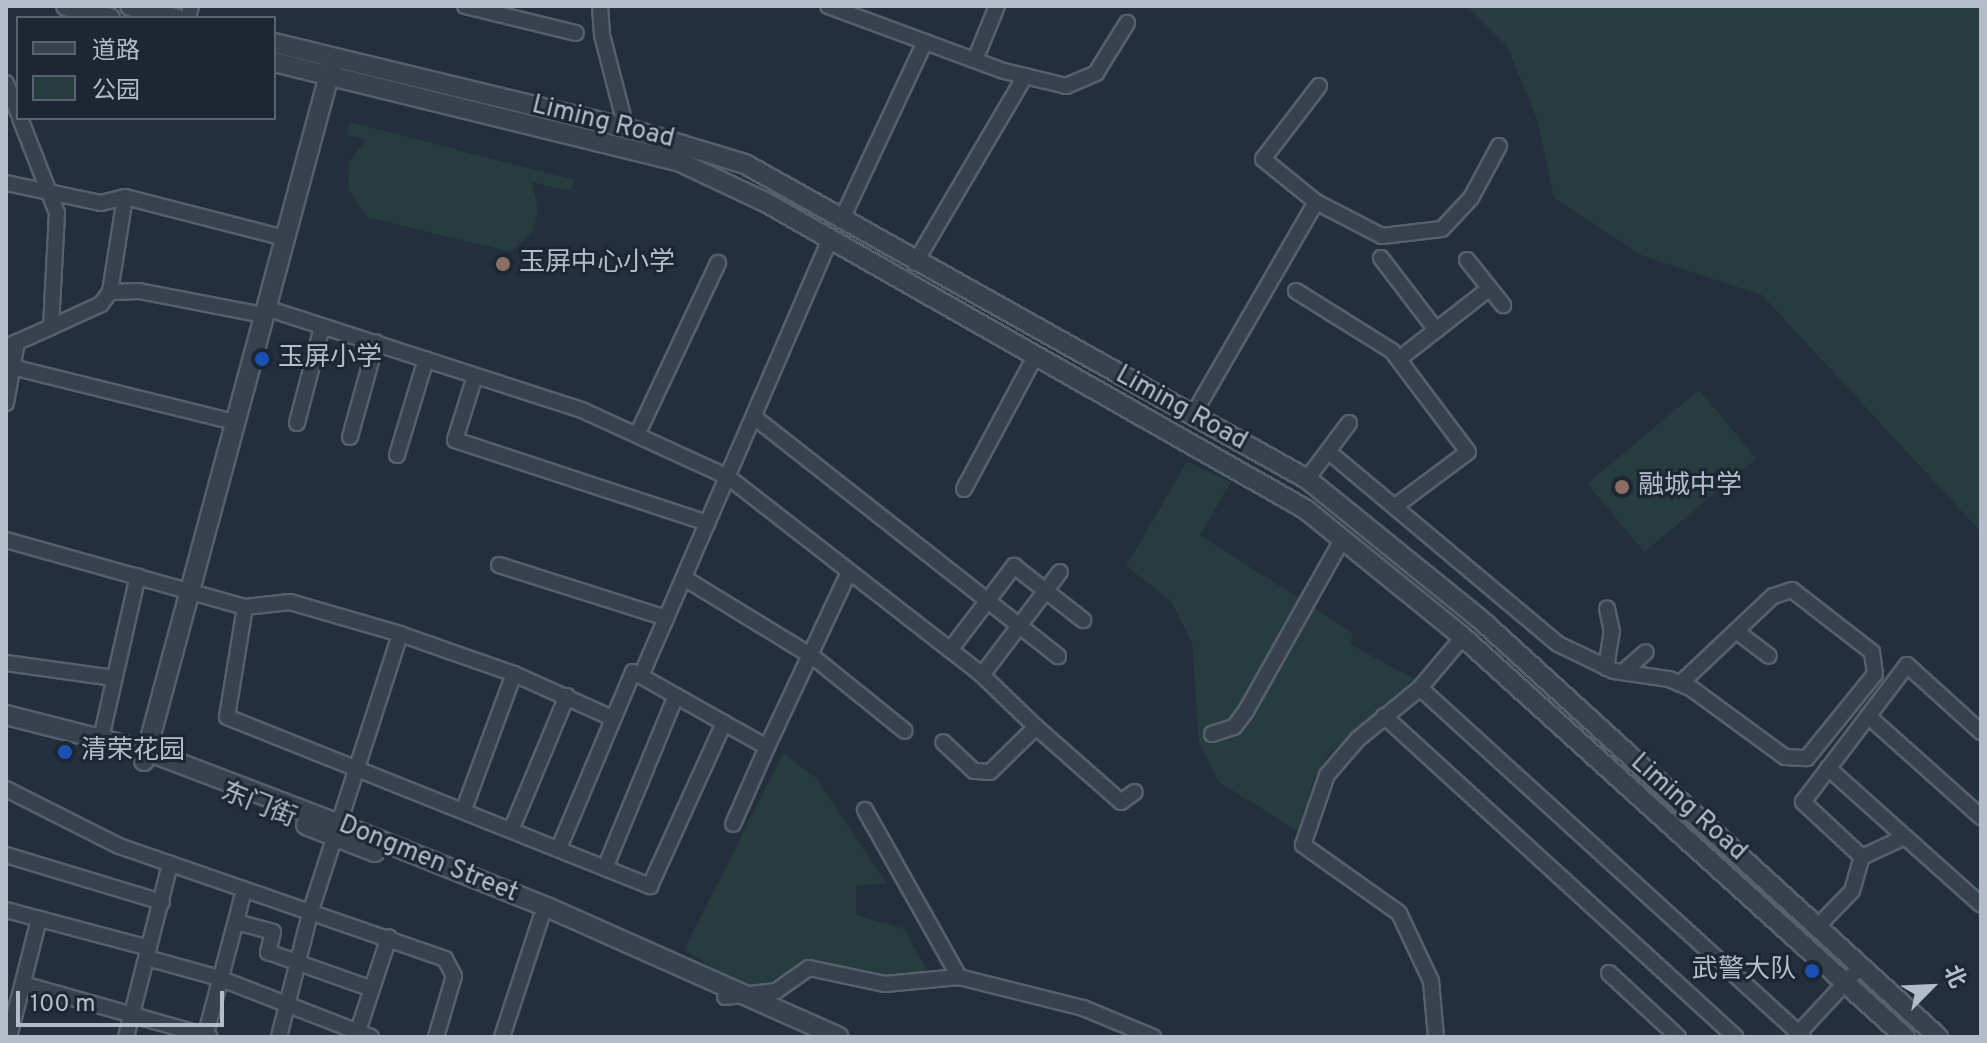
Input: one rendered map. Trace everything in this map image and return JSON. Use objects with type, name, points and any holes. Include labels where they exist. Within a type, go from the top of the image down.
[{"type":"street","points":[[66,6],[103,16]]},
{"type":"street","points":[[130,6],[168,16]]},
{"type":"street","points":[[465,6],[576,33]]},
{"type":"street","points":[[600,6],[602,35],[626,128]]},
{"type":"street","points":[[828,6],[975,60],[1066,86],[1096,73],[1127,23]]},
{"type":"street","points":[[975,60],[997,6]]},
{"type":"street","points":[[841,221],[925,42]]},
{"type":"street","name":"Liming Road","points":[[276,44],[626,128],[745,164],[915,263],[1307,479],[1481,620],[1819,925],[1938,1037]]},
{"type":"street","points":[[146,756],[333,58]]},
{"type":"street","name":"Liming Road","points":[[276,63],[678,161],[767,203],[1305,509],[1463,637],[1905,1037]]},
{"type":"street","points":[[915,263],[1025,76]]},
{"type":"street","points":[[6,83],[16,107]]},
{"type":"street","points":[[1319,86],[1263,159],[1316,202],[1382,236],[1442,229],[1471,198],[1499,146]]},
{"type":"street","points":[[21,120],[57,213],[51,327]]},
{"type":"street","points":[[6,183],[52,196],[101,203],[125,197],[285,238]]},
{"type":"street","points":[[6,403],[12,345],[101,304],[110,292],[125,197]]},
{"type":"street","points":[[1193,415],[1316,202]]},
{"type":"street","points":[[641,676],[829,241]]},
{"type":"street","points":[[1381,258],[1436,330]]},
{"type":"street","points":[[1467,260],[1503,305]]},
{"type":"street","points":[[638,433],[718,263]]},
{"type":"street","points":[[1399,359],[1490,288]]},
{"type":"street","points":[[110,292],[139,291],[265,312],[322,327],[426,359],[638,433],[728,477],[982,675],[1121,802],[1135,792]]},
{"type":"street","points":[[1296,291],[1369,334],[1399,359],[1468,452],[1397,505]]},
{"type":"street","points":[[297,423],[322,327]]},
{"type":"street","points":[[350,437],[376,343]]},
{"type":"street","points":[[964,489],[1036,355]]},
{"type":"street","points":[[397,455],[426,359]]},
{"type":"street","points":[[12,367],[235,422]]},
{"type":"street","points":[[475,376],[455,440],[708,523]]},
{"type":"street","points":[[754,417],[1058,656]]},
{"type":"street","points":[[1307,479],[1349,423]]},
{"type":"street","points":[[1329,452],[1397,505],[1558,644],[1606,668],[1680,684],[1785,757],[1807,758],[1875,674],[1872,652],[1792,590],[1773,596],[1680,684]]},
{"type":"street","points":[[1212,734],[1234,727],[1246,711],[1343,538]]},
{"type":"street","points":[[6,540],[245,607],[290,602],[400,634],[514,674],[612,718]]},
{"type":"street","points":[[499,565],[666,618]]},
{"type":"street","points":[[950,650],[1014,566],[1083,620]]},
{"type":"street","points":[[733,824],[849,572]]},
{"type":"street","points":[[982,675],[1060,572]]},
{"type":"street","points":[[6,715],[100,743],[138,576]]},
{"type":"street","points":[[684,578],[812,656],[905,731]]},
{"type":"street","points":[[245,607],[227,717],[361,767],[650,886],[724,723]]},
{"type":"street","points":[[1606,668],[1612,632],[1607,609]]},
{"type":"street","points":[[1736,631],[1769,656]]},
{"type":"street","points":[[279,1037],[311,910],[361,767],[400,634]]},
{"type":"street","points":[[1436,1037],[1431,981],[1399,913],[1303,845],[1327,775],[1384,716],[1420,688],[1463,637]]},
{"type":"street","points":[[1623,672],[1646,652]]},
{"type":"street","points":[[6,663],[114,678]]},
{"type":"street","points":[[1862,857],[1803,802],[1907,665],[1981,732]]},
{"type":"street","points":[[559,848],[633,672],[767,747]]},
{"type":"street","points":[[464,809],[514,674]]},
{"type":"street","points":[[1420,688],[1799,1036],[1862,965]]},
{"type":"street","points":[[512,828],[567,696]]},
{"type":"street","points":[[605,868],[676,696]]},
{"type":"street","points":[[1384,716],[1736,1037]]},
{"type":"street","points":[[1868,716],[1981,817]]},
{"type":"street","name":"东门街","points":[[6,727],[100,743],[146,756],[338,830],[813,1037]]},
{"type":"street","points":[[943,742],[974,771],[990,772],[1036,727]]},
{"type":"street","points":[[1828,768],[1981,905]]},
{"type":"street","points":[[6,789],[119,846],[438,955],[451,966],[453,985],[436,1037]]},
{"type":"street","points":[[865,810],[959,977]]},
{"type":"street","name":"Dongmen Street","points":[[338,830],[549,908],[839,1037]]},
{"type":"street","points":[[1819,925],[1852,891],[1862,857],[1905,837]]},
{"type":"street","points":[[6,855],[162,902]]},
{"type":"street","points":[[126,1037],[170,864]]},
{"type":"street","points":[[23,984],[207,1037],[219,978],[244,890]]},
{"type":"street","points":[[6,910],[148,953],[362,1035],[372,989],[389,937]]},
{"type":"street","points":[[502,1037],[541,918]]},
{"type":"street","points":[[9,1037],[39,919]]},
{"type":"street","points":[[236,922],[273,932],[268,952],[372,989]]},
{"type":"street","points":[[725,997],[751,998],[776,991],[809,968],[885,984],[959,977],[1083,1008],[1153,1037]]},
{"type":"street","points":[[1609,973],[1678,1037]]},
{"type":"green space","points":[[1467,6],[1981,6],[1981,532],[1762,295],[1643,256],[1554,198],[1537,119],[1507,46]]},
{"type":"green space","points":[[350,122],[574,180],[571,191],[532,182],[538,210],[533,231],[511,252],[367,217],[348,189],[349,162],[366,140],[347,135]]},
{"type":"green space","points":[[1699,390],[1756,458],[1644,552],[1587,484]]},
{"type":"green space","points":[[1187,462],[1231,482],[1200,535],[1353,633],[1350,644],[1414,679],[1328,755],[1313,780],[1300,833],[1218,781],[1199,743],[1192,642],[1171,601],[1126,566]]},
{"type":"green space","points":[[783,753],[816,778],[887,884],[856,885],[856,915],[905,929],[931,979],[871,975],[820,963],[802,965],[751,990],[684,950]]},
{"type":"place","name":"玉屏中心小学","points":[[503,264]]},
{"type":"place","name":"玉屏小学","points":[[262,359]]},
{"type":"place","name":"融城中学","points":[[1622,487]]},
{"type":"place","name":"清荣花园","points":[[65,752]]},
{"type":"place","name":"武警大队","points":[[1812,971]]}]
